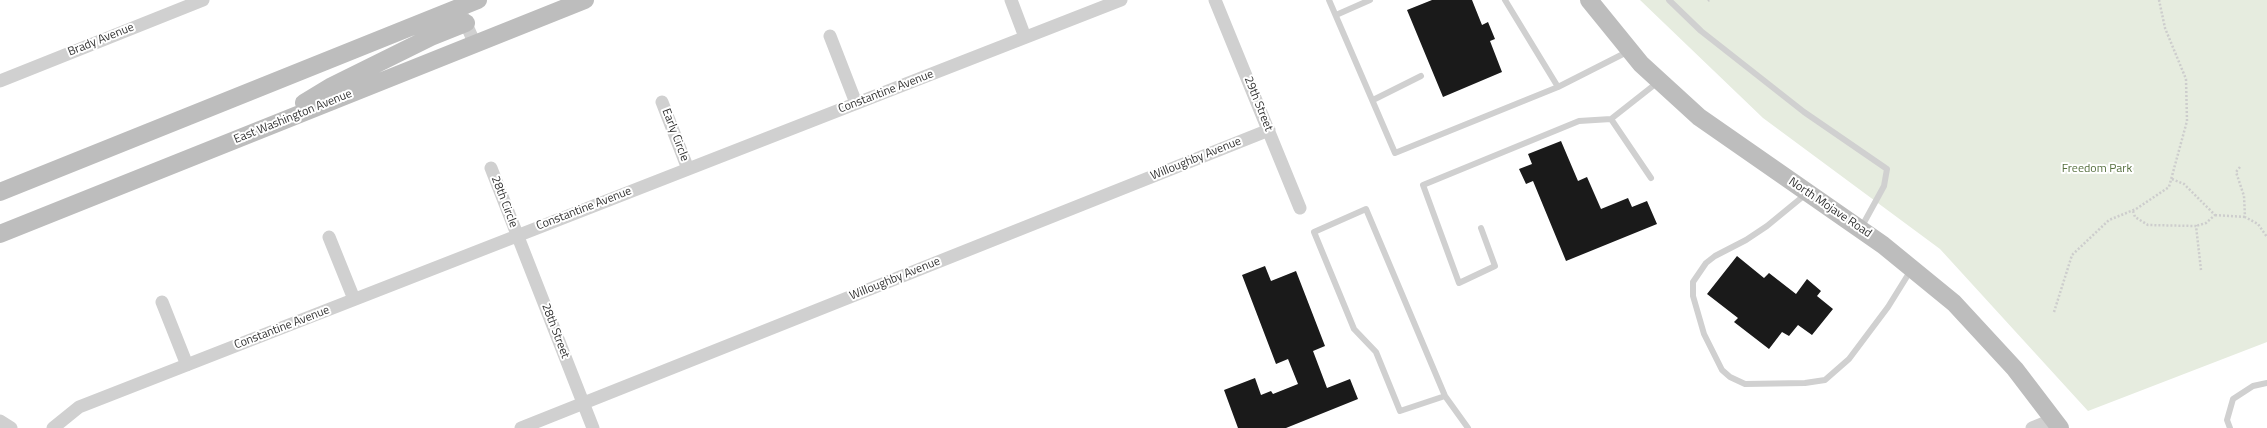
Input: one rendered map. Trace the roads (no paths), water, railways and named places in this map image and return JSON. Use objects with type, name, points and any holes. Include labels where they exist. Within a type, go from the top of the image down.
[{"type":"main road","points":[[0,192],[461,10],[478,0]]},
{"type":"main road","name":"East Washington Avenue","points":[[0,234],[585,0]]},
{"type":"main road","name":"North Mojave Road","points":[[1589,0],[1630,50],[1659,81],[1699,117],[1860,229],[1954,303],[2015,369],[2057,423]]},
{"type":"main road","points":[[251,134],[332,86],[431,37],[461,10]]},
{"type":"street","name":"Brady Avenue","points":[[0,81],[203,0]]},
{"type":"street","points":[[1011,0],[1025,37]]},
{"type":"street","name":"Constantine Avenue","points":[[52,428],[79,407],[1121,0]]},
{"type":"street","name":"29th Street","points":[[1215,0],[1300,208]]},
{"type":"street","points":[[461,10],[475,44]]},
{"type":"street","points":[[830,36],[856,104]]},
{"type":"street","name":"Early Circle","points":[[662,102],[688,169]]},
{"type":"street","name":"Willoughby Avenue","points":[[521,428],[1269,130]]},
{"type":"street","name":"28th Circle","points":[[491,168],[518,235]]},
{"type":"street","name":"28th Street","points":[[518,235],[593,428]]},
{"type":"street","points":[[329,237],[354,300]]},
{"type":"street","points":[[162,302],[187,365]]},
{"type":"street","points":[[0,421],[11,428]]},
{"type":"street","points":[[2032,428],[2057,423]]},
{"type":"lane","points":[[1329,0],[1395,153],[1558,87],[1630,50]]},
{"type":"lane","points":[[1336,15],[1370,0]]},
{"type":"lane","points":[[1505,0],[1558,87]]},
{"type":"lane","points":[[1669,0],[1701,31],[1804,112],[1887,169],[1884,186],[1860,229]]},
{"type":"lane","points":[[1372,100],[1421,76]]},
{"type":"lane","points":[[1481,228],[1495,266],[1459,283],[1423,186],[1579,121],[1611,119],[1659,81]]},
{"type":"lane","points":[[1611,119],[1651,178]]},
{"type":"lane","points":[[1807,193],[1767,226],[1746,240],[1715,256],[1706,263],[1693,282],[1693,296],[1704,334],[1722,370],[1730,377],[1744,384],[1805,383],[1825,380],[1849,359],[1888,307],[1912,269]]},
{"type":"lane","points":[[1445,396],[1400,411],[1376,352],[1354,330],[1314,232],[1366,209],[1445,396],[1468,428]]},
{"type":"lane","points":[[2230,428],[2227,420],[2233,399],[2253,386],[2267,383]]},
{"type":"park label","name":"Freedom Park","points":[[2097,169]]}]
